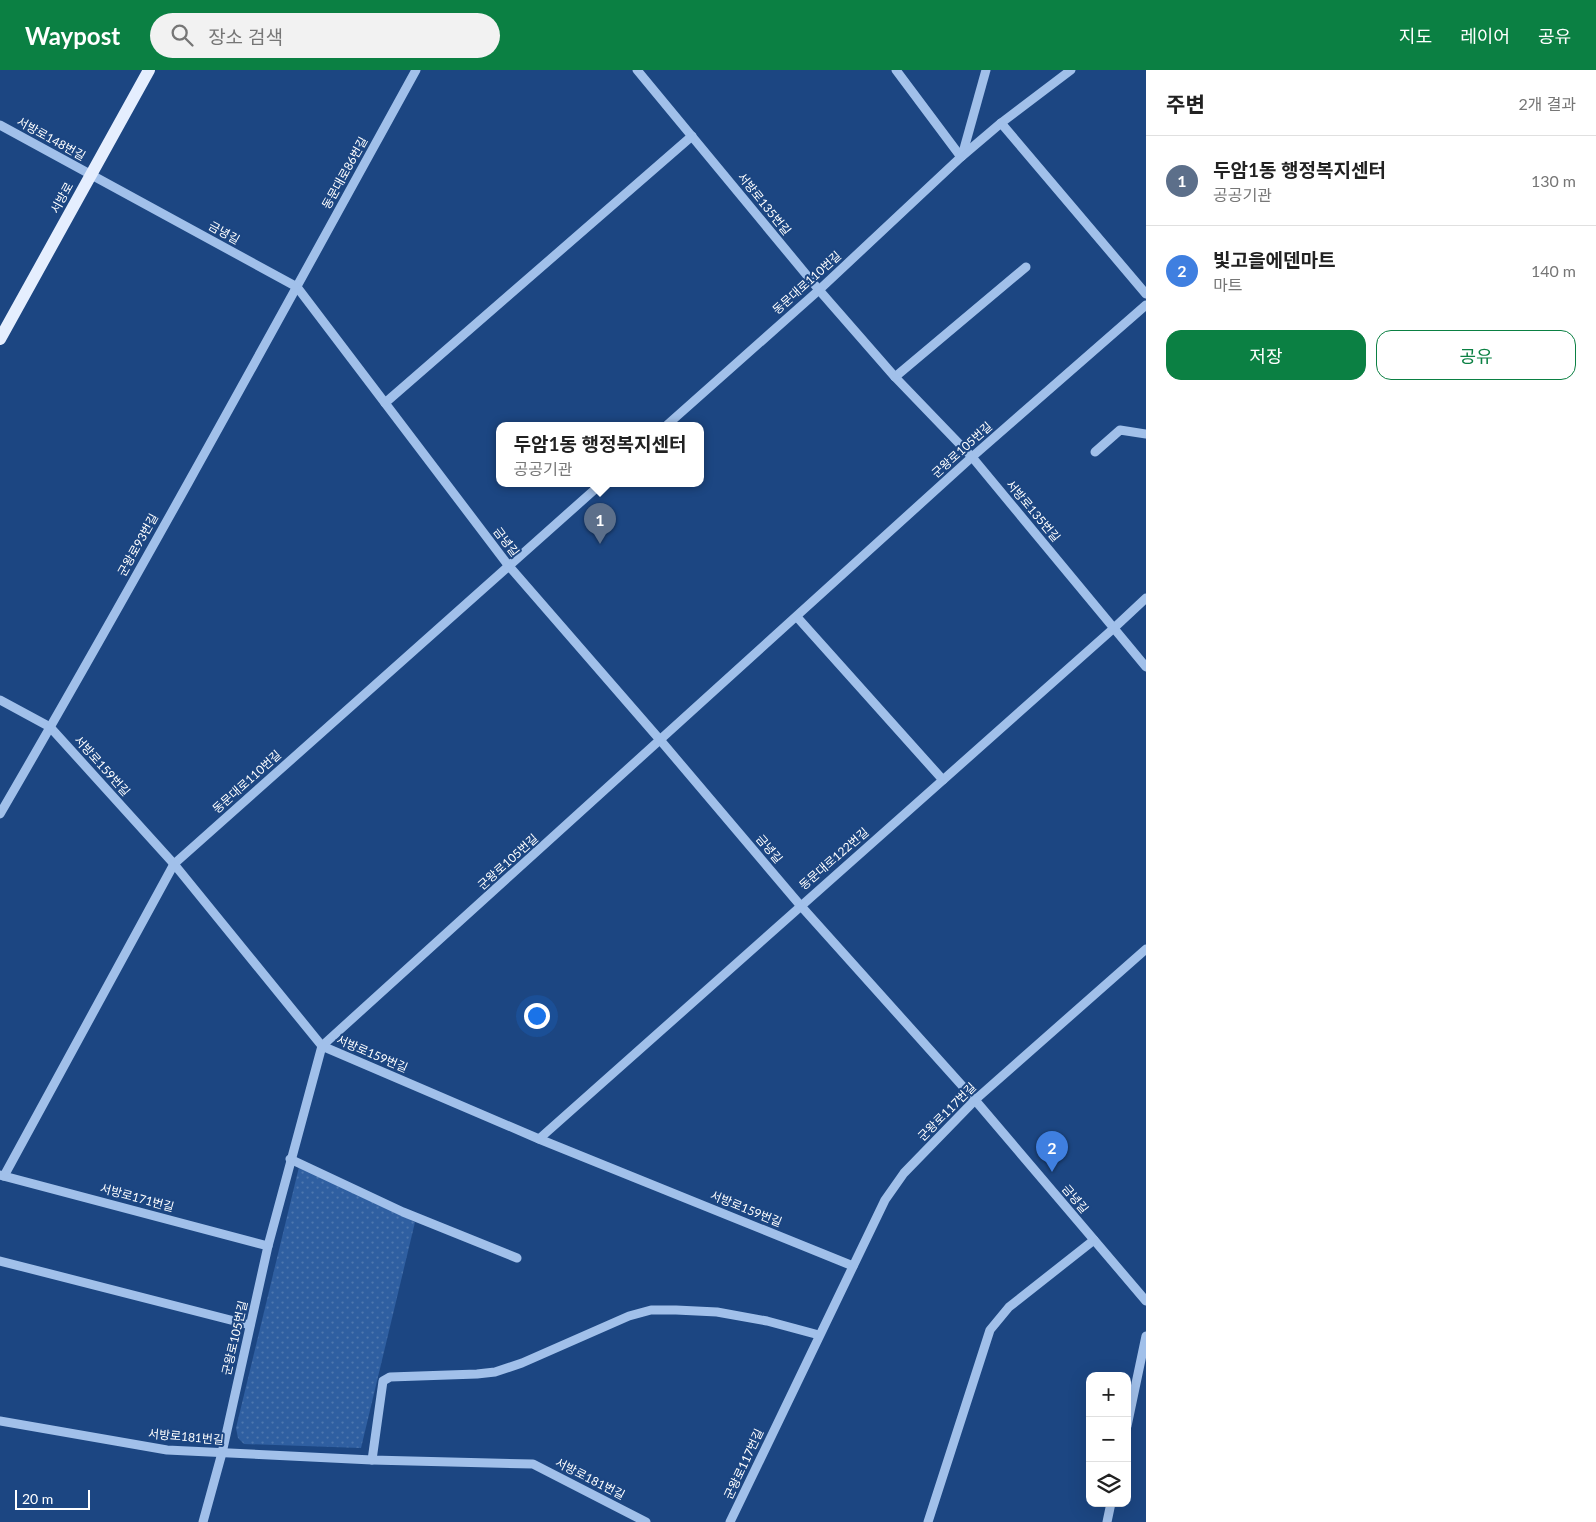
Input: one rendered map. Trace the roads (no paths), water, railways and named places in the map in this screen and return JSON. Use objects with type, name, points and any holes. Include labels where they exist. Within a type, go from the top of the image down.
[{"type":"main road","name":"서방로","points":[[0,339],[149,70]]},
{"type":"lane","name":"동문대로86번길","points":[[297,287],[416,70]]},
{"type":"lane","name":"서방로135번길","points":[[637,70],[819,290],[895,377],[972,457],[1146,667]]},
{"type":"lane","points":[[896,70],[962,157]]},
{"type":"lane","points":[[962,157],[986,70]]},
{"type":"lane","name":"동문대로110번길","points":[[670,422],[819,290],[962,157],[1001,123],[1071,70]]},
{"type":"lane","points":[[1001,123],[1146,294]]},
{"type":"lane","name":"서방로148번길","points":[[0,125],[91,175]]},
{"type":"lane","points":[[385,403],[692,136]]},
{"type":"lane","name":"금녕길","points":[[91,175],[297,287],[508,565],[800,905],[975,1100],[1146,1301]]},
{"type":"lane","points":[[895,377],[1026,267]]},
{"type":"lane","name":"군왕로93번길","points":[[0,814],[297,287]]},
{"type":"lane","name":"군왕로105번길","points":[[203,1522],[222,1453],[268,1246],[290,1158],[322,1046],[661,741],[972,457],[1146,305]]},
{"type":"lane","points":[[1095,452],[1120,430],[1146,434]]},
{"type":"lane","name":"동문대로110번길","points":[[2,1176],[174,864],[597,487]]},
{"type":"lane","name":"동문대로122번길","points":[[539,1139],[1146,598]]},
{"type":"lane","points":[[797,617],[943,780]]},
{"type":"lane","name":"서방로159번길","points":[[0,700],[50,727],[174,864],[322,1046],[539,1139],[853,1266]]},
{"type":"lane","name":"군왕로117번길","points":[[730,1522],[885,1200],[904,1172],[975,1100],[1146,949]]},
{"type":"lane","points":[[290,1158],[404,1212],[517,1258]]},
{"type":"lane","name":"서방로171번길","points":[[2,1176],[268,1246]]},
{"type":"lane","points":[[928,1522],[990,1330],[1009,1307],[1094,1240]]},
{"type":"lane","points":[[0,1261],[250,1325]]},
{"type":"lane","points":[[372,1460],[383,1381],[390,1376],[495,1372],[522,1363],[629,1316],[651,1310],[717,1312],[819,1335]]},
{"type":"lane","points":[[1129,1417],[1146,1336]]},
{"type":"lane","name":"서방로181번길","points":[[0,1421],[167,1450],[372,1460],[533,1464],[646,1522]]},
{"type":"lane","points":[[1107,1522],[1110,1507]]},
{"type":"place","name":"두암1동 행정복지센터","points":[[600,544]]},
{"type":"place","name":"빛고을에덴마트","points":[[1052,1172]]}]
